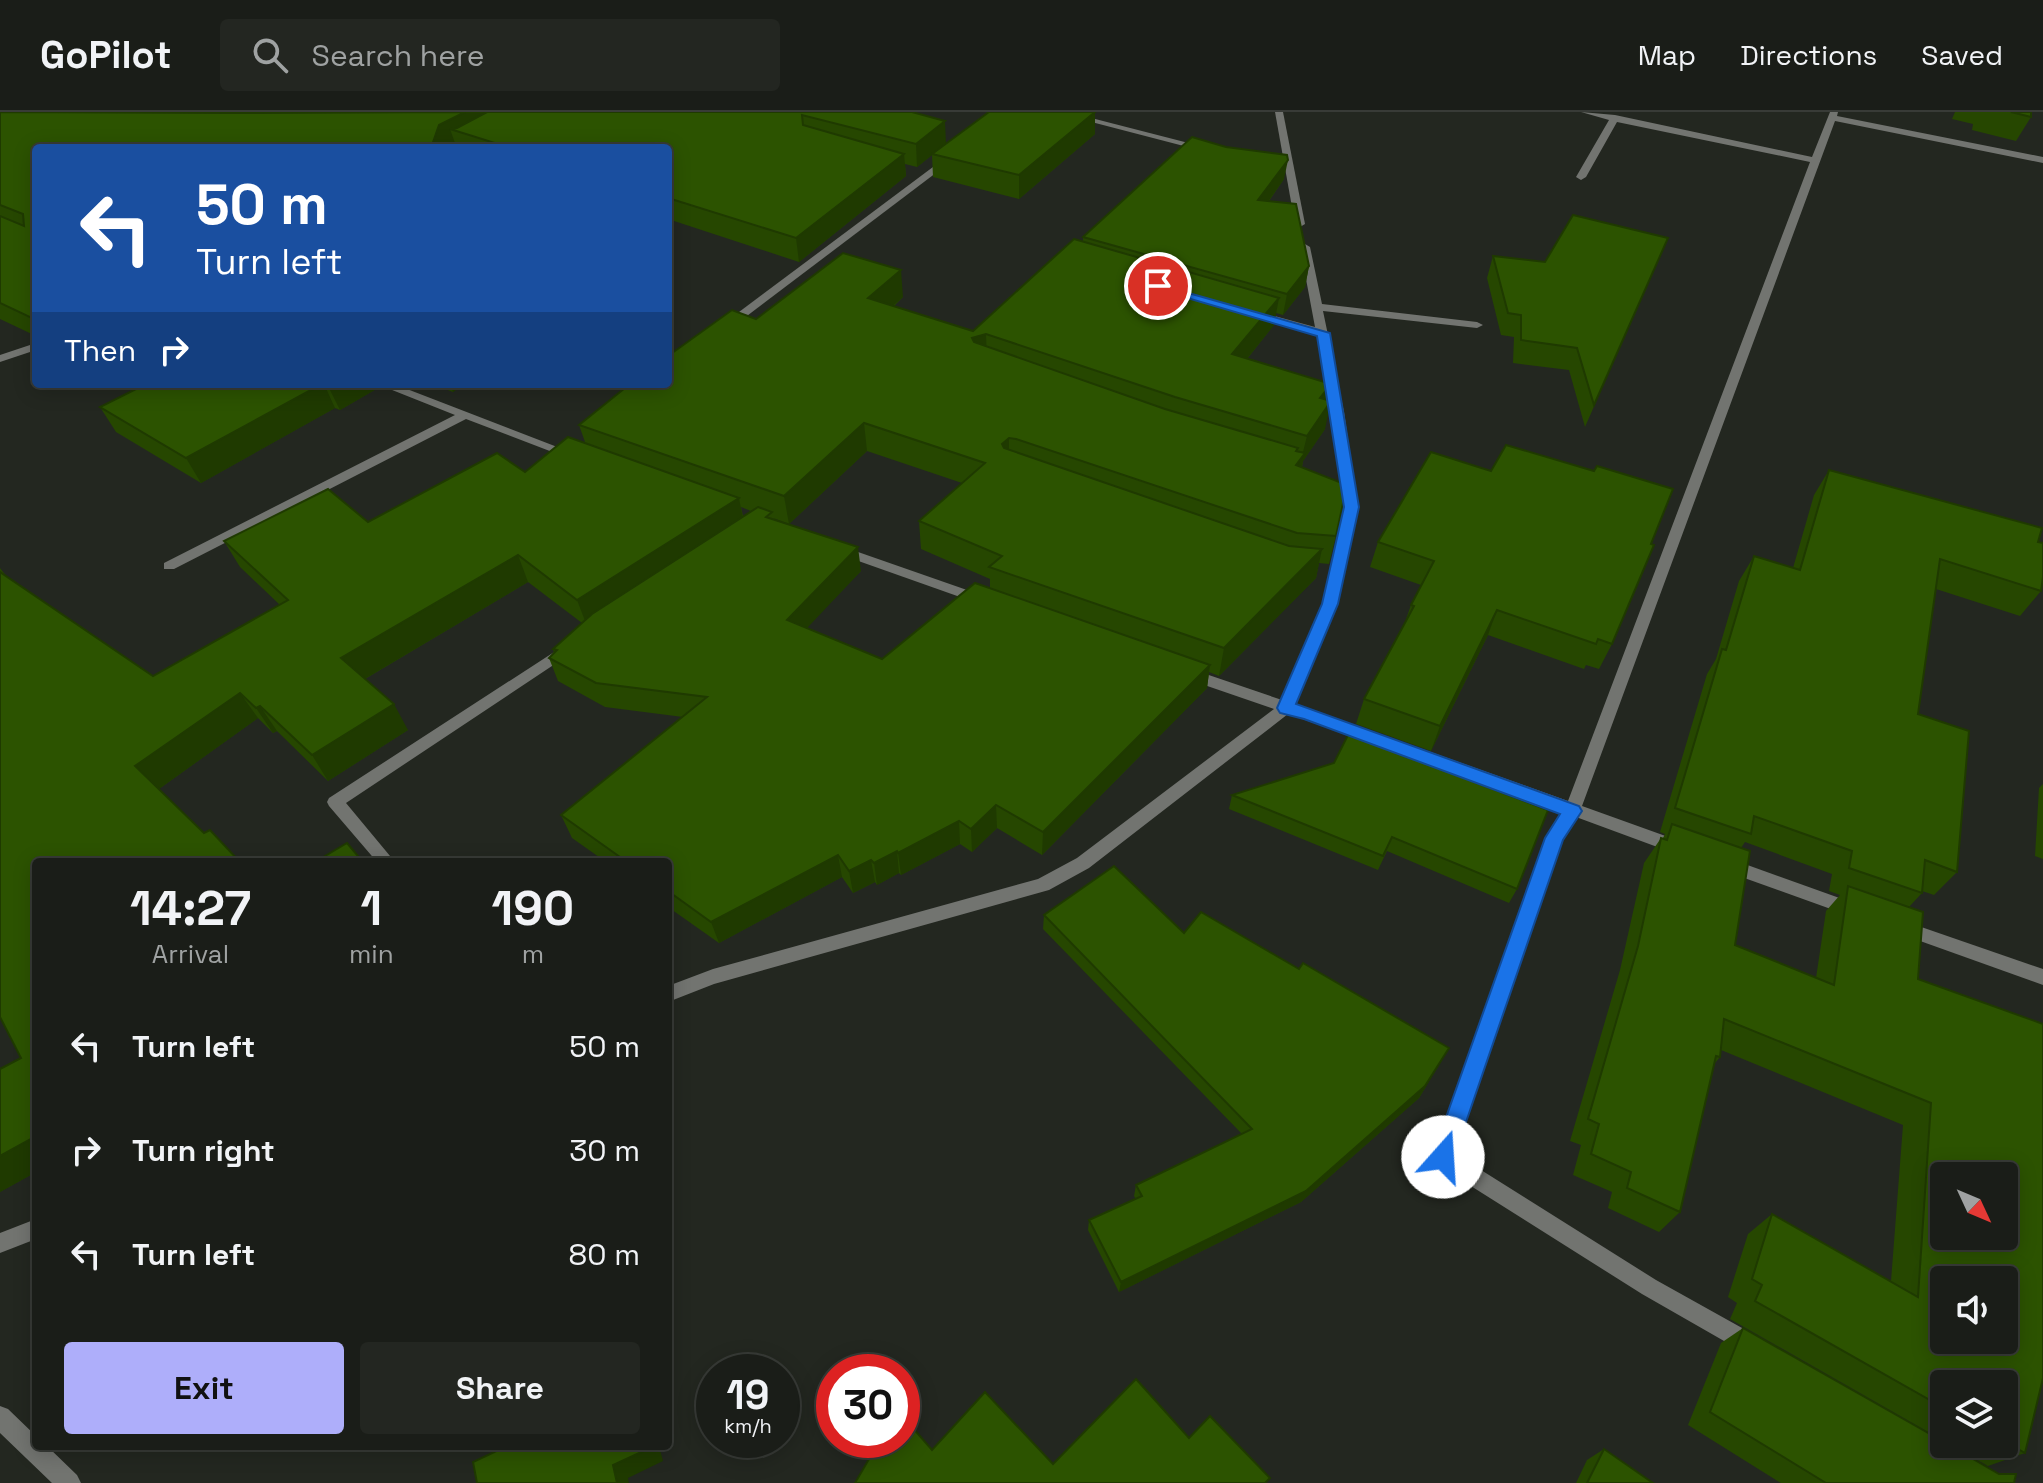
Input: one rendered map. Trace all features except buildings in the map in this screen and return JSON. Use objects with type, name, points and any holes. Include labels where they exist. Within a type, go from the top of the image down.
[{"type":"street","points":[[1057,112],[1212,151]]},
{"type":"street","points":[[672,992],[713,977],[1043,885],[1083,863],[1286,708],[1330,604],[1331,571],[1351,507],[1323,333],[1279,112]]},
{"type":"street","points":[[1585,112],[1817,161]]},
{"type":"street","points":[[1772,1358],[1649,1287],[1443,1157],[1554,838],[1572,811],[1834,115],[2043,160]]},
{"type":"street","points":[[1581,177],[1615,118]]},
{"type":"street","points":[[717,333],[963,148]]},
{"type":"street","points":[[1274,166],[1290,170]]},
{"type":"street","points":[[913,171],[927,176]]},
{"type":"street","points":[[1317,307],[1477,325]]},
{"type":"street","points":[[1250,312],[1323,333]]},
{"type":"street","points":[[0,359],[32,347]]},
{"type":"street","points":[[394,388],[590,461]]},
{"type":"street","points":[[169,566],[465,415]]},
{"type":"street","points":[[561,451],[574,441]]},
{"type":"street","points":[[1334,481],[1349,486]]},
{"type":"street","points":[[821,543],[1001,607]]},
{"type":"street","points":[[384,858],[335,802],[588,635]]},
{"type":"street","points":[[1181,671],[2043,977]]},
{"type":"street","points":[[0,1243],[32,1231]]},
{"type":"street","points":[[0,1417],[32,1448]]},
{"type":"street","points":[[34,1450],[69,1483]]},
{"type":"route","points":[[1158,286],[1323,333],[1351,507],[1330,604],[1286,708],[1572,811],[1554,838],[1443,1157]]}]
